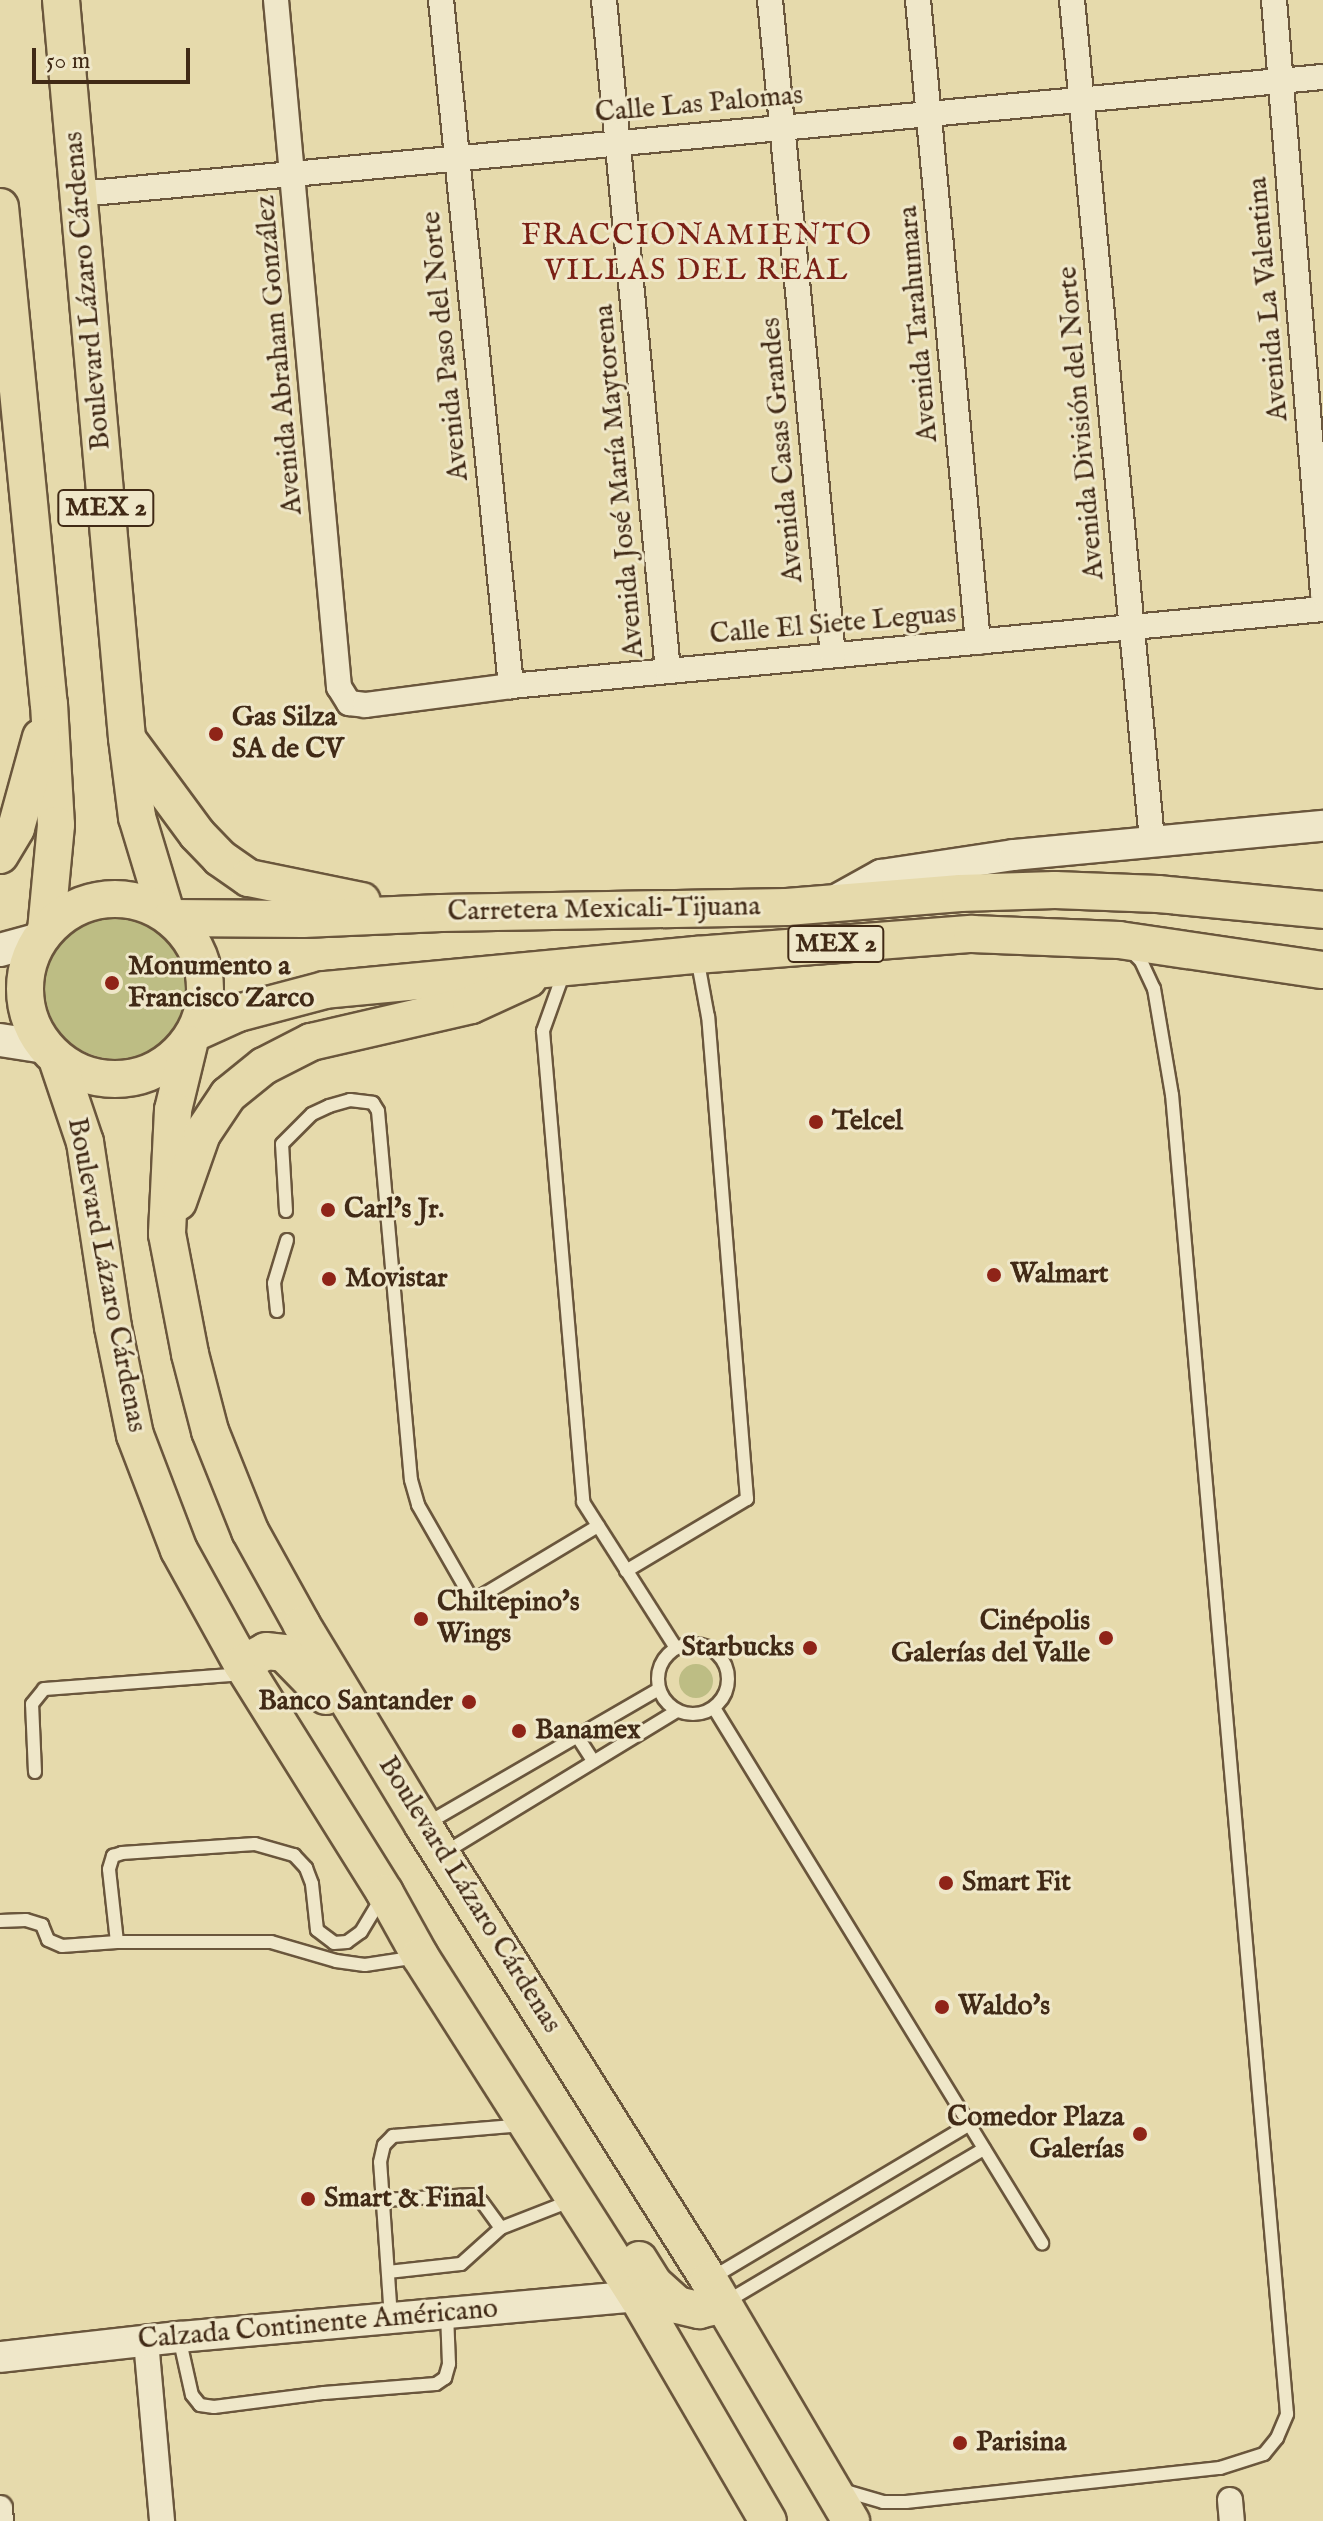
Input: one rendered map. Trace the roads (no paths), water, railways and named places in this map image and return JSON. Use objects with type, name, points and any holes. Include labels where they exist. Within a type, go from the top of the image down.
[{"type":"main road","name":"Boulevard Lázaro Cárdenas","points":[[61,0],[127,738],[137,817],[169,916]]},
{"type":"main road","name":"MEX 2","points":[[0,207],[14,402],[49,704],[56,825],[43,934],[29,960],[26,994],[34,1028],[52,1053],[96,1077],[117,1079],[158,1069],[192,1038]]},
{"type":"main road","points":[[0,855],[16,828],[49,704]]},
{"type":"main road","name":"MEX 2","points":[[127,738],[197,834],[220,858],[249,878],[316,894],[441,913]]},
{"type":"main road","name":"Carretera Mexicali–Tijuana","points":[[169,916],[303,919],[441,913],[787,907],[960,893],[1055,890],[1158,894],[1323,910]]},
{"type":"main road","points":[[0,950],[43,934],[65,913],[87,902],[112,898],[137,900],[169,916],[188,936],[200,958],[205,982],[204,1007],[192,1038]]},
{"type":"main road","points":[[696,955],[696,942],[703,929],[787,907]]},
{"type":"main road","name":"Carretera Mexicali–Tijuana","points":[[192,1038],[238,1013],[325,990],[696,955],[972,934],[1119,940],[1323,970]]},
{"type":"main road","points":[[167,1234],[202,1134],[228,1095],[264,1066],[311,1042],[471,1005],[560,968]]},
{"type":"main road","name":"Boulevard Lázaro Cárdenas","points":[[192,1038],[173,1110],[167,1234],[190,1354],[210,1431],[250,1531],[302,1625],[432,1840],[715,2292],[851,2521]]},
{"type":"main road","points":[[0,1040],[52,1053]]},
{"type":"main road","name":"Boulevard Lázaro Cárdenas","points":[[52,1053],[85,1142],[113,1327],[135,1435],[179,1550],[245,1669],[385,1893],[420,1956],[637,2296],[768,2521]]},
{"type":"main road","points":[[245,1669],[266,1651],[284,1653],[334,1705],[365,1726]]},
{"type":"main road","points":[[530,2125],[550,2133],[563,2145],[664,2295],[677,2305],[691,2309],[715,2292]]},
{"type":"street","name":"Avenida Abraham González","points":[[276,0],[339,687],[349,703]]},
{"type":"street","name":"Avenida Paso del Norte","points":[[441,0],[511,686]]},
{"type":"street","name":"Avenida José María Maytorena","points":[[604,0],[668,671]]},
{"type":"street","name":"Avenida Casas Grandes","points":[[770,0],[833,655]]},
{"type":"street","name":"Avenida Tarahumara","points":[[918,0],[978,642]]},
{"type":"street","name":"Avenida División del Norte","points":[[1072,0],[1152,840]]},
{"type":"street","name":"Avenida La Valentina","points":[[1274,0],[1323,594]]},
{"type":"street","name":"Calle Las Palomas","points":[[80,194],[1323,77]]},
{"type":"street","name":"Calle El Siete Leguas","points":[[349,703],[365,705],[511,686],[1323,609]]},
{"type":"street","points":[[827,904],[881,875],[1152,840],[1323,826]]},
{"type":"street","name":"Calzada Continente Américano","points":[[0,2357],[179,2337],[637,2296]]},
{"type":"street","points":[[146,2341],[162,2521]]},
{"type":"street","points":[[0,2508],[1,2521]]},
{"type":"lane","points":[[832,2486],[883,2502],[906,2502],[1220,2468],[1248,2462],[1264,2454],[1277,2438],[1287,2414],[1172,1095],[1154,989],[1141,961],[1119,940]]},
{"type":"lane","points":[[626,1571],[747,1499],[704,990],[696,955]]},
{"type":"lane","points":[[560,968],[545,1018],[545,1047],[583,1502],[676,1648]]},
{"type":"lane","points":[[286,1211],[282,1144],[312,1114],[350,1100],[365,1100],[378,1111],[411,1480],[418,1505],[473,1601],[598,1526]]},
{"type":"lane","points":[[277,1311],[274,1283],[287,1240]]},
{"type":"lane","points":[[699,1644],[720,1655],[729,1677],[728,1689],[714,1708],[696,1715],[677,1711],[659,1689],[660,1665],[676,1648],[699,1644]]},
{"type":"lane","points":[[35,1772],[32,1704],[44,1689],[245,1669]]},
{"type":"lane","points":[[432,1840],[577,1736],[659,1689]]},
{"type":"lane","points":[[714,1708],[1042,2243]]},
{"type":"lane","points":[[432,1840],[593,1761],[677,1711]]},
{"type":"lane","points":[[577,1736],[593,1761]]},
{"type":"lane","points":[[117,1942],[109,1869],[113,1856],[122,1853],[255,1844],[294,1855],[306,1868],[312,1884],[317,1930],[334,1943],[347,1942],[361,1932],[385,1893]]},
{"type":"lane","points":[[0,1921],[26,1920],[42,1925],[48,1940],[62,1946],[117,1942],[271,1942],[336,1961],[365,1965],[420,1956]]},
{"type":"lane","points":[[391,2318],[380,2162],[384,2145],[393,2136],[530,2125]]},
{"type":"lane","points":[[715,2292],[968,2125]]},
{"type":"lane","points":[[715,2292],[984,2149]]},
{"type":"lane","points":[[383,2200],[472,2195],[482,2202],[501,2228]]},
{"type":"lane","points":[[388,2272],[461,2264],[501,2228],[576,2199]]},
{"type":"lane","points":[[179,2337],[192,2395],[200,2405],[214,2407],[324,2393],[436,2384],[445,2378],[449,2364],[447,2314]]},
{"type":"place","name":"Gas Silza SA de CV","points":[[216,734]]},
{"type":"place","name":"Monumento a Francisco Zarco","points":[[112,983]]},
{"type":"place","name":"Telcel","points":[[816,1122]]},
{"type":"place","name":"Carl's Jr.","points":[[328,1210]]},
{"type":"place","name":"Walmart","points":[[994,1275]]},
{"type":"place","name":"Movistar","points":[[329,1279]]},
{"type":"place","name":"Chiltepino's Wings","points":[[421,1619]]},
{"type":"place","name":"Cinépolis Galerías del Valle","points":[[1106,1638]]},
{"type":"place","name":"Starbucks","points":[[810,1648]]},
{"type":"place","name":"Banco Santander","points":[[469,1702]]},
{"type":"place","name":"Banamex","points":[[519,1731]]},
{"type":"place","name":"Smart Fit","points":[[946,1883]]},
{"type":"place","name":"Waldo's","points":[[942,2007]]},
{"type":"place","name":"Comedor Plaza Galerías","points":[[1140,2134]]},
{"type":"place","name":"Smart & Final","points":[[308,2199]]},
{"type":"place","name":"Parisina","points":[[960,2443]]},
{"type":"district","name":"FRACCIONAMIENTO VILLAS DEL REAL","points":[[697,253]]}]
